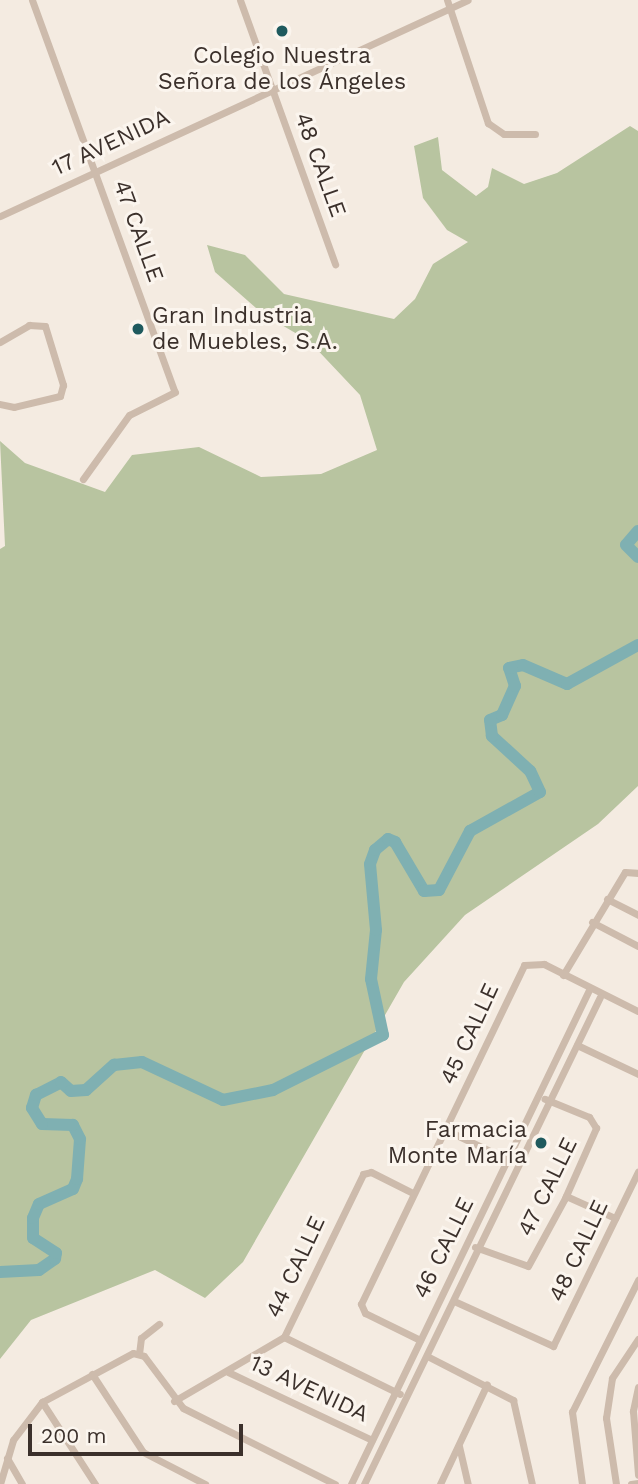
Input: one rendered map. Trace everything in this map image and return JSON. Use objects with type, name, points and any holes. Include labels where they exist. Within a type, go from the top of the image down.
[{"type":"street","name":"47 CALLE","points":[[33,0],[175,391],[130,415],[83,479]]},
{"type":"street","name":"48 CALLE","points":[[240,0],[335,264]]},
{"type":"street","name":"17 AVENIDA","points":[[0,216],[448,4],[468,0]]},
{"type":"street","points":[[448,4],[488,122],[505,134],[535,134]]},
{"type":"street","points":[[0,342],[29,325],[45,326],[63,385],[60,396],[14,407],[0,404]]},
{"type":"street","points":[[638,873],[628,870],[592,922],[563,975],[600,997],[638,1012]]},
{"type":"street","points":[[607,899],[638,915]]},
{"type":"street","points":[[592,922],[638,946]]},
{"type":"street","name":"45 CALLE","points":[[420,1340],[362,1309],[413,1193],[524,965],[544,964],[563,975]]},
{"type":"street","name":"46 CALLE","points":[[351,1484],[540,1098],[589,990]]},
{"type":"street","name":"46 CALLE","points":[[364,1484],[600,997]]},
{"type":"street","points":[[577,1045],[638,1074]]},
{"type":"street","points":[[540,1098],[549,1100]]},
{"type":"street","name":"47 CALLE","points":[[478,1248],[528,1266],[566,1196],[595,1123],[549,1100]]},
{"type":"street","points":[[446,1130],[509,1160]]},
{"type":"street","name":"44 CALLE","points":[[174,1401],[284,1337],[363,1174],[371,1172],[413,1193]]},
{"type":"street","name":"48 CALLE","points":[[454,1301],[553,1346],[638,1172]]},
{"type":"street","points":[[566,1196],[615,1218]]},
{"type":"street","points":[[468,1244],[478,1248]]},
{"type":"street","points":[[582,1484],[572,1412],[638,1280]]},
{"type":"street","points":[[0,1484],[6,1458],[42,1402],[136,1353],[141,1338],[159,1324]]},
{"type":"street","points":[[284,1337],[406,1397]]},
{"type":"street","points":[[616,1484],[606,1418],[612,1378],[638,1339]]},
{"type":"street","points":[[136,1353],[174,1401],[335,1484]]},
{"type":"street","points":[[427,1356],[487,1384],[513,1400],[532,1484]]},
{"type":"street","name":"13 AVENIDA","points":[[228,1372],[372,1440]]},
{"type":"street","points":[[92,1374],[143,1452],[205,1484]]},
{"type":"street","points":[[440,1484],[487,1384]]},
{"type":"street","points":[[638,1387],[633,1411],[638,1475]]},
{"type":"street","points":[[42,1402],[95,1484]]},
{"type":"street","points":[[458,1446],[468,1484]]},
{"type":"street","points":[[6,1458],[22,1484]]},
{"type":"street","points":[[631,1484],[638,1483]]},
{"type":"green space","points":[[630,126],[638,131],[638,786],[598,824],[465,915],[404,982],[243,1262],[205,1298],[155,1270],[31,1320],[0,1359],[0,549],[5,546],[0,441],[25,463],[105,492],[132,455],[199,447],[261,477],[321,474],[377,450],[360,395],[309,341],[263,314],[215,272],[207,245],[245,255],[284,294],[394,319],[415,299],[433,264],[468,242],[447,230],[423,198],[414,146],[438,137],[442,170],[476,196],[488,187],[492,168],[524,184],[557,173]]},
{"type":"waterway","points":[[638,531],[626,545],[638,557]]},
{"type":"waterway","points":[[0,1272],[39,1270],[55,1259],[56,1253],[33,1238],[33,1218],[39,1204],[73,1189],[77,1179],[80,1139],[73,1125],[42,1124],[32,1108],[36,1095],[61,1082],[71,1091],[86,1090],[114,1065],[142,1062],[223,1100],[273,1090],[383,1035],[371,979],[376,930],[370,864],[375,850],[388,839],[395,842],[424,891],[439,890],[470,831],[540,792],[530,771],[492,736],[490,720],[502,715],[515,686],[509,668],[523,665],[567,684],[638,645]]},
{"type":"place","name":"Colegio Nuestra Señora de los Ángeles","points":[[282,31]]},
{"type":"place","name":"Gran Industria de Muebles, S.A.","points":[[138,329]]},
{"type":"place","name":"Farmacia Monte María","points":[[541,1143]]}]
